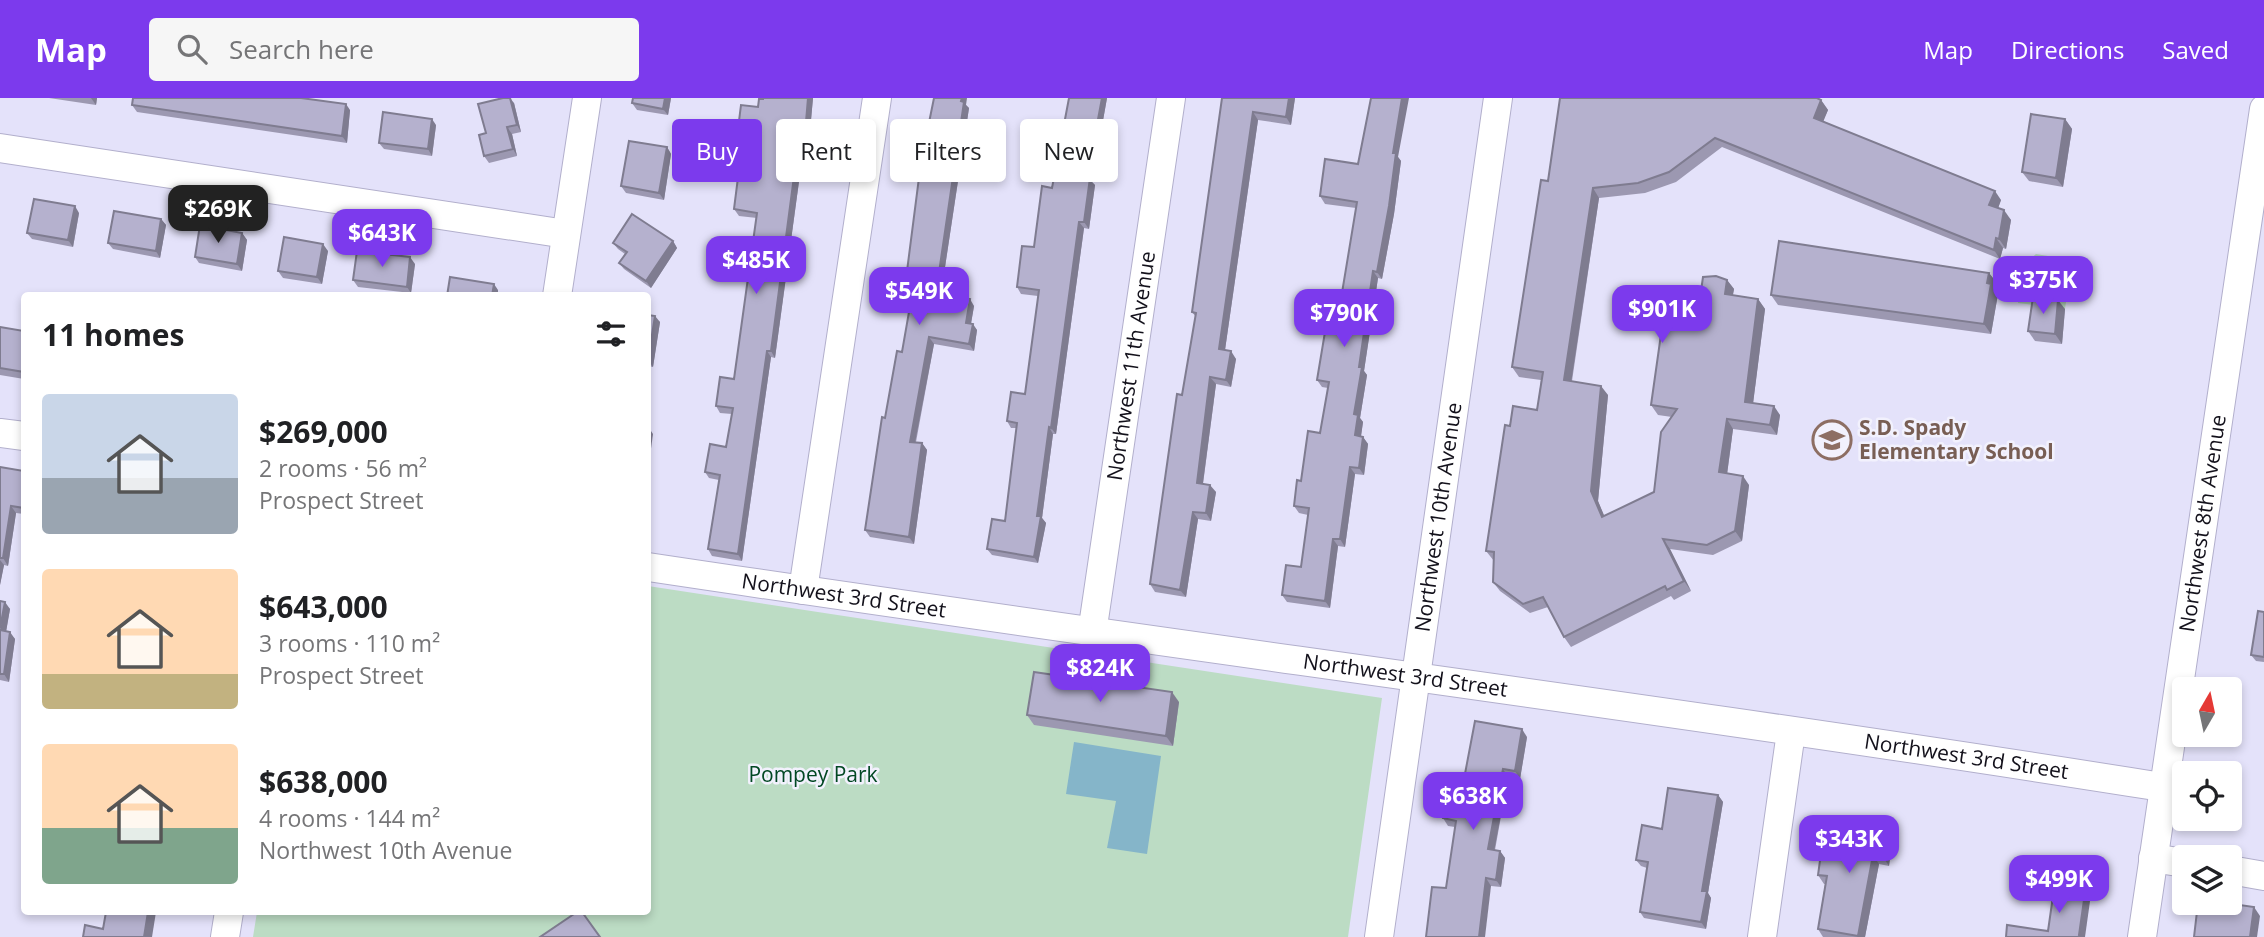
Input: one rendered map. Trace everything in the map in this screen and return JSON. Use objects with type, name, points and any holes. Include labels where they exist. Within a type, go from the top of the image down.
[{"type":"street","points":[[558,292],[587,98]]},
{"type":"street","points":[[803,590],[877,98]]},
{"type":"street","name":"Northwest 11th Avenue","points":[[1092,633],[1171,98]]},
{"type":"street","name":"Northwest 10th Avenue","points":[[1379,937],[1498,98]]},
{"type":"street","name":"Northwest 8th Avenue","points":[[2142,937],[2264,109]]},
{"type":"street","points":[[0,148],[566,234]]},
{"type":"street","points":[[0,433],[21,436]]},
{"type":"street","name":"Northwest 3rd Street","points":[[651,566],[1092,633],[1416,676],[2162,787]]},
{"type":"street","points":[[1762,937],[1791,732]]},
{"type":"street","points":[[2153,858],[2172,861]]},
{"type":"street","points":[[2242,872],[2264,876]]},
{"type":"street","points":[[225,937],[229,915]]},
{"type":"green space","points":[[2036,254],[2072,260],[2065,309],[2018,303],[2023,265]]},
{"type":"green space","name":"Pompey Park","points":[[651,586],[1382,698],[1348,937],[253,937],[257,915],[651,915]]},
{"type":"water","points":[[1074,742],[1161,756],[1147,854],[1107,848],[1116,801],[1066,794]]},
{"type":"building","points":[[133,98],[301,98],[346,104],[342,136],[132,105]]},
{"type":"building","points":[[510,98],[517,125],[507,127],[513,149],[484,156],[479,135],[486,133],[478,104]]},
{"type":"building","points":[[633,98],[665,98],[663,109],[632,103]]},
{"type":"building","points":[[808,98],[806,119],[776,119],[776,182],[793,182],[771,351],[767,351],[738,554],[708,549],[720,475],[705,472],[710,444],[726,447],[733,408],[716,406],[720,377],[734,379],[757,213],[734,209],[737,182],[762,182],[762,119],[739,119],[741,105],[758,107],[759,99]]},
{"type":"building","points":[[934,98],[962,98],[962,119],[930,119]]},
{"type":"building","points":[[1069,98],[1102,98],[1098,119],[1065,119]]},
{"type":"building","points":[[1222,98],[1289,98],[1286,117],[1253,112],[1219,349],[1231,351],[1226,380],[1210,377],[1197,483],[1210,485],[1206,513],[1193,512],[1180,590],[1150,584],[1177,394],[1182,395],[1196,313],[1192,312]]},
{"type":"building","points":[[1371,98],[1402,98],[1393,153],[1396,153],[1389,206],[1377,272],[1373,271],[1359,367],[1362,367],[1354,414],[1358,415],[1355,435],[1363,437],[1359,468],[1350,467],[1340,539],[1333,539],[1325,601],[1282,595],[1286,565],[1301,567],[1309,508],[1294,506],[1297,480],[1301,481],[1308,431],[1320,433],[1329,382],[1317,380],[1326,326],[1322,326],[1326,297],[1341,299],[1357,202],[1320,196],[1325,159],[1358,164]]},
{"type":"building","name":"S.D. Spady Elementary School","points":[[1560,98],[1817,98],[1821,100],[1814,118],[1995,191],[1989,205],[2004,210],[1999,239],[1996,238],[1994,250],[1715,138],[1669,172],[1638,183],[1593,188],[1564,380],[1601,386],[1591,491],[1602,517],[1654,492],[1661,432],[1677,409],[1651,405],[1666,299],[1688,303],[1690,289],[1701,291],[1703,277],[1716,276],[1727,280],[1725,294],[1758,299],[1745,402],[1774,406],[1770,425],[1727,419],[1719,472],[1743,476],[1735,531],[1707,545],[1663,539],[1684,581],[1667,590],[1665,586],[1564,637],[1543,597],[1523,604],[1493,582],[1494,552],[1486,551],[1505,425],[1510,426],[1513,406],[1537,410],[1543,372],[1512,367],[1541,180],[1548,181]]},
{"type":"building","points":[[383,112],[432,119],[428,149],[379,143]]},
{"type":"building","points":[[2031,114],[2065,119],[2056,178],[2022,172]]},
{"type":"building","points":[[629,141],[667,147],[659,193],[621,186]]},
{"type":"building","points":[[918,182],[952,182],[936,293],[970,299],[966,323],[973,324],[969,344],[929,337],[910,442],[922,443],[909,537],[865,530],[882,417],[885,418],[897,351],[902,352],[916,272],[907,271]]},
{"type":"building","points":[[1053,182],[1089,182],[1084,222],[1079,222],[1037,516],[1041,516],[1034,557],[987,549],[992,519],[1005,521],[1017,423],[1007,421],[1011,392],[1025,394],[1039,290],[1017,287],[1022,246],[1034,247],[1042,186],[1052,188]]},
{"type":"building","points":[[34,199],[75,206],[68,240],[27,233]]},
{"type":"building","points":[[114,211],[161,219],[156,251],[108,243]]},
{"type":"building","points":[[632,214],[673,241],[646,281],[619,263],[627,252],[613,243]]},
{"type":"building","points":[[200,225],[242,233],[237,264],[195,257]]},
{"type":"building","points":[[284,237],[323,244],[317,277],[278,271]]},
{"type":"building","points":[[1779,241],[1989,273],[1987,283],[1991,284],[1984,324],[1771,295]]},
{"type":"building","points":[[357,251],[410,257],[407,287],[353,280]]},
{"type":"building","points":[[450,277],[494,284],[493,292],[448,292]]},
{"type":"building","points":[[2033,297],[2058,300],[2055,334],[2028,331]]},
{"type":"building","points":[[651,315],[655,316],[651,341]]},
{"type":"building","points":[[0,327],[21,330],[21,372],[0,368]]},
{"type":"building","points":[[0,467],[21,470],[21,508],[11,506],[3,558],[0,558]]},
{"type":"building","points":[[0,601],[5,602],[0,628]]},
{"type":"building","points":[[2258,611],[2264,612],[2264,657],[2251,655]]},
{"type":"building","points":[[0,630],[10,632],[4,674],[0,674]]},
{"type":"building","points":[[1034,672],[1172,692],[1166,736],[1027,715]]},
{"type":"building","points":[[1475,721],[1522,729],[1515,771],[1503,769],[1488,849],[1500,851],[1496,880],[1486,878],[1479,937],[1426,937],[1432,887],[1446,888],[1456,821],[1443,818],[1451,777],[1464,779]]},
{"type":"building","points":[[1668,788],[1718,795],[1702,891],[1707,891],[1701,922],[1640,912],[1648,862],[1636,860],[1642,825],[1662,829]]},
{"type":"building","points":[[1844,819],[1887,825],[1883,857],[1873,855],[1858,936],[1818,929],[1827,876],[1818,875],[1822,846],[1840,848]]},
{"type":"building","points":[[2055,882],[2086,886],[2079,935],[2082,936],[2006,937],[2007,925],[2048,931]]},
{"type":"building","points":[[2242,905],[2254,907],[2250,937],[2194,937],[2197,915],[2242,915]]},
{"type":"building","points":[[105,915],[148,915],[144,937],[83,937],[85,925],[103,929]]},
{"type":"building","points":[[573,915],[584,915],[600,937],[540,937]]},
{"type":"place","name":"S.D. Spady Elementary School","points":[[1832,440]]}]
